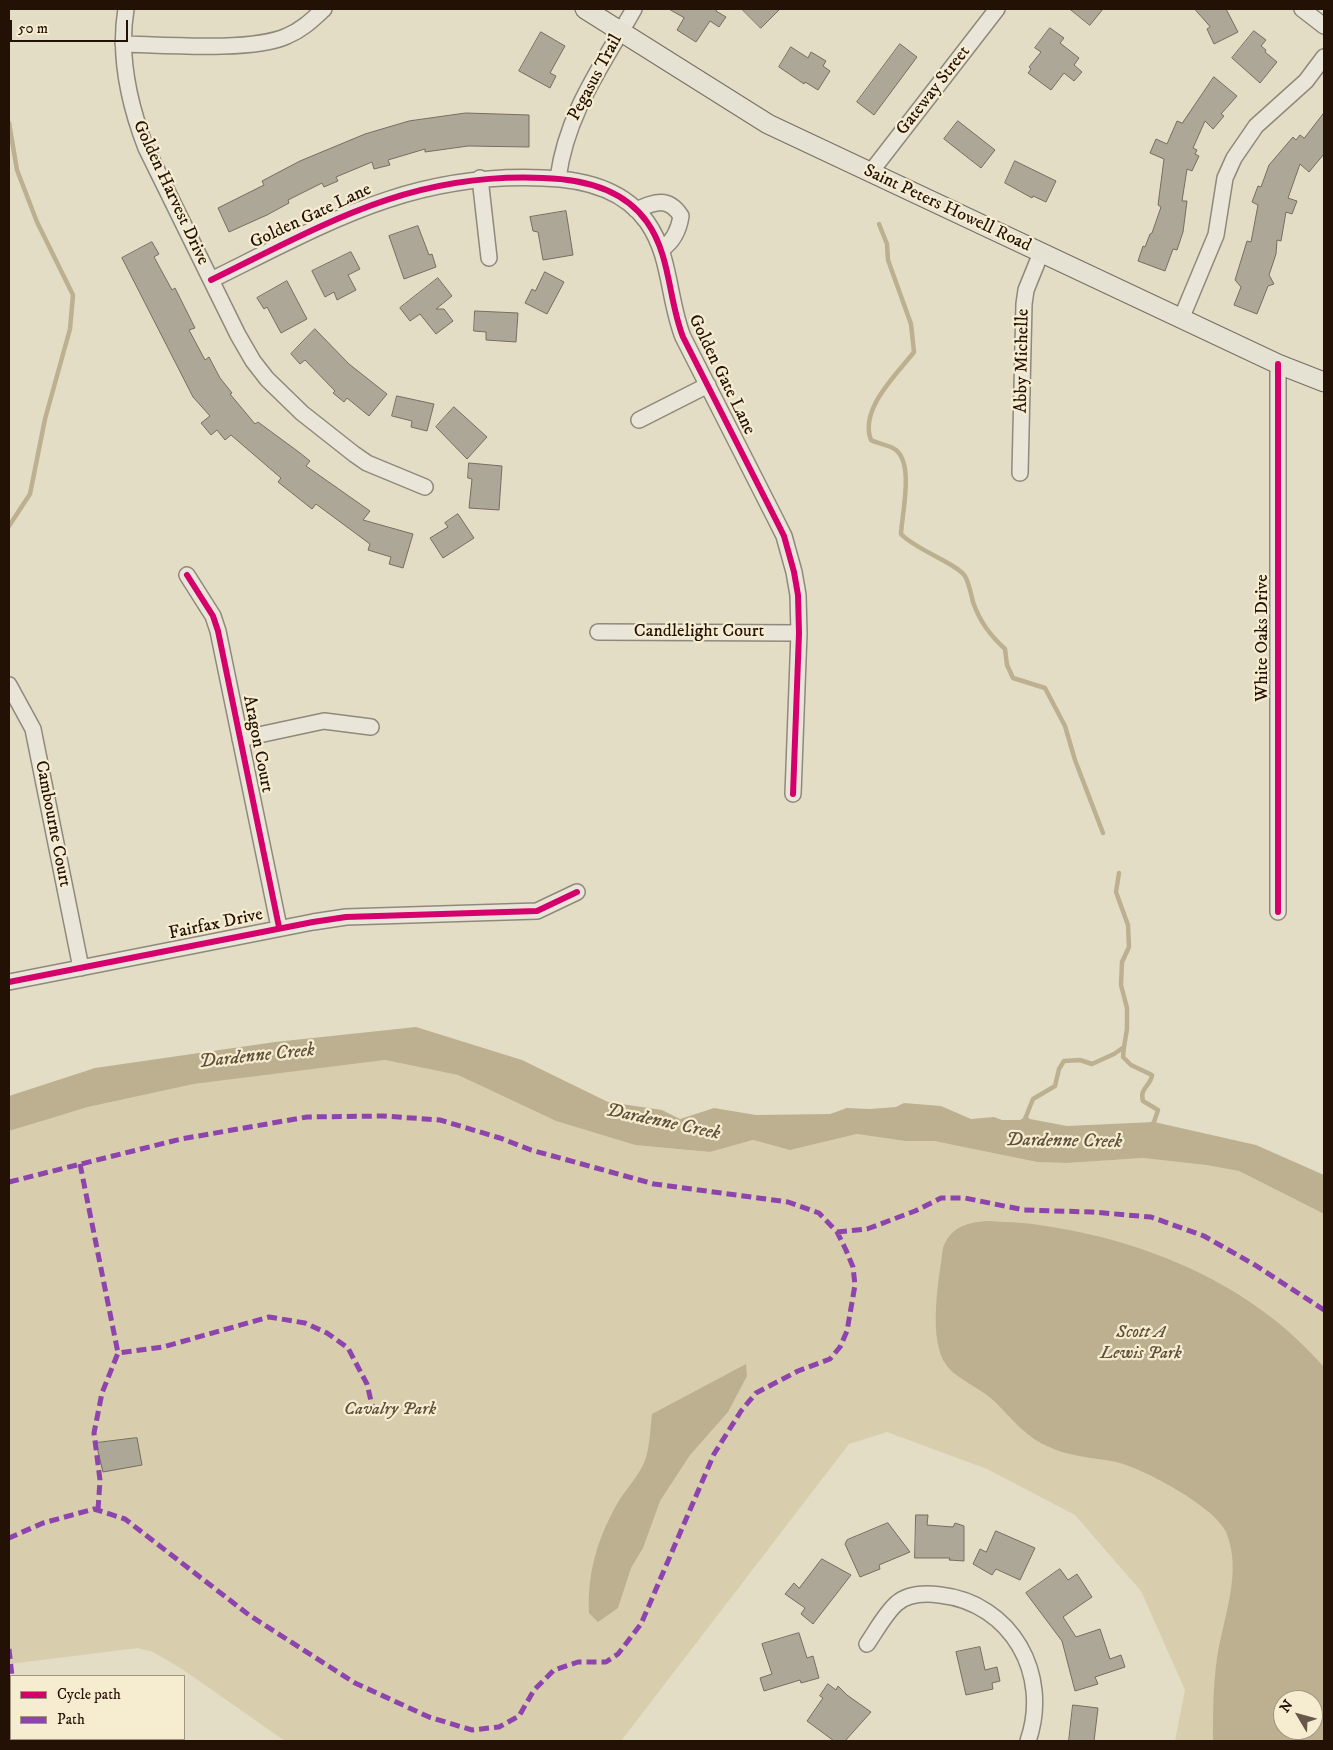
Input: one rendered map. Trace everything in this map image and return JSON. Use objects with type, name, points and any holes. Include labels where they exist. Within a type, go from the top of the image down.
[{"type":"main road","name":"Saint Peters Howell Road","points":[[585,9],[768,124],[1278,364],[1324,382]]},
{"type":"street","name":"Golden Harvest Drive","points":[[126,9],[123,44],[128,95],[135,119],[146,148],[252,361],[284,396],[354,454],[367,463],[425,487]]},
{"type":"street","points":[[123,44],[256,44],[292,34],[324,9]]},
{"type":"street","name":"Pegasus Trail","points":[[558,178],[562,152],[579,104],[634,9]]},
{"type":"street","name":"Gateway Street","points":[[870,173],[997,9]]},
{"type":"street","points":[[1302,9],[1324,26]]},
{"type":"street","points":[[1182,319],[1216,235],[1225,178],[1234,158],[1256,126],[1295,92],[1324,57]]},
{"type":"street","points":[[480,178],[489,258]]},
{"type":"street","name":"Golden Gate Lane","points":[[211,280],[310,231],[387,199],[442,184],[480,178],[558,178],[604,187],[636,210],[647,222],[662,249],[676,320],[784,536],[798,595],[799,633],[793,794]]},
{"type":"street","points":[[636,210],[653,203],[663,202],[675,206],[681,216],[680,225],[670,244],[662,249]]},
{"type":"street","name":"Abby Michelle","points":[[1020,473],[1024,304],[1026,290],[1041,253]]},
{"type":"street","name":"White Oaks Drive","points":[[1278,364],[1278,912]]},
{"type":"street","points":[[639,420],[708,385]]},
{"type":"street","name":"Aragon Court","points":[[187,575],[213,616],[218,631],[279,927]]},
{"type":"street","name":"Candlelight Court","points":[[598,632],[799,633]]},
{"type":"street","name":"Cambourne Court","points":[[9,685],[33,729],[81,968]]},
{"type":"street","points":[[240,739],[324,721],[371,727]]},
{"type":"street","name":"Fairfax Drive","points":[[9,982],[279,927],[346,917],[537,911],[576,892]]},
{"type":"street","points":[[868,1644],[897,1603],[911,1596],[930,1594],[950,1596],[990,1613],[1008,1630],[1021,1648],[1032,1673],[1035,1701],[1033,1725],[1028,1741]]},
{"type":"green space","name":"Cavalry Park","points":[[385,1060],[458,1075],[556,1121],[635,1145],[710,1152],[753,1140],[790,1150],[857,1134],[905,1141],[934,1141],[1037,1162],[1067,1163],[1143,1158],[1206,1165],[1239,1171],[1324,1214],[1324,1741],[1175,1741],[1185,1690],[1141,1591],[1075,1515],[987,1469],[887,1432],[849,1444],[621,1741],[285,1741],[182,1669],[153,1652],[138,1648],[9,1664],[9,1131],[88,1107],[194,1084]]},
{"type":"water","name":"Dardenne Creek","points":[[416,1027],[522,1060],[608,1102],[662,1110],[680,1119],[714,1108],[756,1115],[830,1114],[847,1108],[896,1107],[904,1103],[941,1106],[971,1119],[994,1117],[1002,1120],[1020,1120],[1027,1116],[1030,1119],[1067,1126],[1154,1122],[1256,1145],[1324,1175],[1324,1214],[1239,1171],[1206,1165],[1143,1158],[1067,1163],[1037,1162],[934,1141],[905,1141],[857,1134],[790,1150],[753,1140],[710,1152],[635,1145],[556,1121],[458,1075],[385,1060],[194,1084],[88,1107],[9,1131],[9,1096],[95,1068],[275,1042]]},
{"type":"water","points":[[986,1221],[1026,1223],[1079,1232],[1119,1242],[1195,1270],[1264,1312],[1295,1338],[1324,1367],[1324,1741],[1213,1741],[1216,1668],[1230,1595],[1233,1563],[1231,1547],[1226,1532],[1208,1511],[1177,1490],[1143,1472],[1116,1462],[1055,1450],[1039,1442],[1024,1431],[993,1400],[951,1371],[947,1366],[937,1341],[937,1292],[943,1248],[954,1231],[965,1225]]},
{"type":"water","points":[[746,1364],[747,1376],[728,1412],[690,1455],[660,1501],[643,1548],[631,1568],[618,1608],[598,1622],[589,1613],[592,1568],[600,1539],[606,1526],[620,1499],[644,1463],[649,1445],[652,1414]]},
{"type":"building","points":[[669,9],[717,9],[716,11],[726,17],[719,27],[710,21],[696,42],[677,30],[684,18]]},
{"type":"building","points":[[742,9],[780,9],[761,28]]},
{"type":"building","points":[[1070,9],[1103,9],[1090,25]]},
{"type":"building","points":[[1195,9],[1226,9],[1238,32],[1214,44],[1207,29],[1210,27]]},
{"type":"building","points":[[1050,28],[1064,38],[1060,43],[1079,58],[1074,65],[1082,72],[1074,81],[1064,73],[1051,90],[1028,73],[1031,69],[1029,67],[1041,52],[1035,48]]},
{"type":"building","points":[[1254,31],[1266,40],[1261,46],[1277,62],[1260,83],[1232,58]]},
{"type":"building","points":[[541,32],[565,46],[550,73],[556,76],[550,88],[519,71]]},
{"type":"building","points":[[900,44],[917,57],[874,115],[857,102]]},
{"type":"building","points":[[791,47],[808,58],[811,52],[826,61],[823,66],[830,71],[818,90],[805,82],[804,84],[779,67]]},
{"type":"building","points":[[1214,77],[1237,96],[1221,114],[1224,116],[1213,129],[1205,121],[1193,148],[1197,150],[1195,154],[1199,156],[1192,171],[1187,169],[1182,201],[1187,201],[1183,232],[1177,250],[1173,249],[1165,271],[1138,261],[1143,246],[1145,247],[1152,233],[1161,207],[1158,205],[1164,159],[1150,153],[1156,139],[1167,144],[1177,121],[1182,123]]},
{"type":"building","points":[[466,113],[529,115],[529,147],[468,146],[425,152],[425,149],[388,160],[390,165],[374,169],[372,162],[336,177],[338,181],[324,187],[322,183],[288,200],[289,203],[267,215],[229,232],[218,208],[264,185],[262,181],[300,161],[365,134],[409,121]]},
{"type":"building","points":[[1324,113],[1324,154],[1309,172],[1300,164],[1288,198],[1297,201],[1292,214],[1286,212],[1281,241],[1277,240],[1276,254],[1269,275],[1274,284],[1268,286],[1257,314],[1234,305],[1241,287],[1235,280],[1247,241],[1251,242],[1258,205],[1252,202],[1258,186],[1261,187],[1269,165],[1293,137],[1296,140],[1300,135],[1304,138]]},
{"type":"building","points":[[958,121],[995,150],[981,168],[944,139]]},
{"type":"building","points":[[1015,161],[1056,181],[1046,202],[1033,196],[1032,198],[1005,183]]},
{"type":"building","points":[[566,211],[573,255],[543,260],[538,232],[533,231],[530,217]]},
{"type":"building","points":[[418,226],[429,255],[432,254],[436,267],[404,279],[389,236]]},
{"type":"building","points":[[152,242],[159,254],[154,257],[172,290],[175,288],[195,328],[189,330],[205,360],[209,357],[220,378],[232,393],[230,394],[255,424],[258,422],[300,453],[310,461],[306,466],[370,511],[363,520],[413,534],[403,568],[389,564],[391,557],[368,550],[370,544],[316,504],[312,509],[278,482],[281,478],[231,435],[225,440],[217,430],[211,435],[201,423],[210,416],[193,397],[122,258]]},
{"type":"building","points":[[351,252],[360,269],[348,275],[356,290],[337,300],[334,292],[325,297],[312,271]]},
{"type":"building","points":[[545,272],[564,282],[547,314],[525,303],[532,289],[535,291]]},
{"type":"building","points":[[438,278],[452,296],[436,309],[444,309],[453,321],[436,334],[420,314],[410,321],[400,308]]},
{"type":"building","points":[[287,281],[307,319],[281,333],[267,307],[264,309],[257,298]]},
{"type":"building","points":[[475,311],[518,313],[516,342],[486,340],[486,332],[474,331]]},
{"type":"building","points":[[315,329],[349,364],[387,394],[369,416],[347,398],[344,402],[333,393],[335,391],[305,360],[300,364],[291,354]]},
{"type":"building","points":[[397,396],[434,404],[427,431],[411,427],[412,421],[392,416]]},
{"type":"building","points":[[454,407],[487,437],[467,459],[436,427]]},
{"type":"building","points":[[469,463],[502,466],[499,510],[469,508],[472,479],[468,478]]},
{"type":"building","points":[[458,514],[474,538],[443,558],[430,538],[448,527],[445,523]]},
{"type":"building","points":[[137,1438],[142,1465],[103,1472],[96,1443]]},
{"type":"building","points":[[916,1515],[928,1515],[927,1525],[953,1527],[955,1523],[964,1526],[964,1561],[949,1560],[950,1558],[915,1558]]},
{"type":"building","points":[[888,1523],[910,1552],[879,1565],[880,1569],[860,1577],[845,1544],[847,1540]]},
{"type":"building","points":[[996,1531],[1035,1548],[1020,1580],[996,1569],[992,1575],[973,1564],[980,1549],[986,1552]]},
{"type":"building","points":[[822,1559],[851,1575],[813,1624],[801,1614],[805,1608],[785,1594],[794,1583],[799,1588]]},
{"type":"building","points":[[1060,1569],[1068,1580],[1077,1574],[1092,1597],[1063,1617],[1076,1637],[1100,1629],[1110,1659],[1121,1655],[1125,1667],[1095,1677],[1098,1684],[1075,1691],[1062,1641],[1026,1593]]},
{"type":"building","points":[[799,1633],[807,1658],[813,1656],[819,1678],[801,1683],[800,1680],[764,1691],[760,1678],[772,1674],[762,1644]]},
{"type":"building","points":[[980,1647],[985,1670],[997,1667],[1000,1681],[992,1683],[993,1689],[966,1695],[956,1652]]},
{"type":"building","points":[[828,1684],[836,1690],[838,1686],[871,1712],[845,1741],[834,1741],[807,1721],[823,1698],[820,1696]]},
{"type":"building","points":[[1073,1705],[1098,1708],[1094,1741],[1069,1741]]},
{"type":"waterway","points":[[9,123],[17,170],[37,222],[73,295],[70,329],[45,419],[30,494],[9,526]]},
{"type":"waterway","points":[[879,224],[887,244],[888,260],[911,324],[914,352],[890,381],[875,404],[870,416],[869,428],[871,440],[896,450],[905,466],[906,490],[901,534],[916,545],[953,566],[965,576],[973,602],[982,622],[1005,649],[1007,665],[1013,678],[1045,688],[1065,726],[1075,760],[1103,833]]},
{"type":"waterway","points":[[1025,1119],[1033,1099],[1055,1086],[1059,1069],[1064,1061],[1080,1060],[1092,1064],[1124,1047],[1127,1029],[1127,1008],[1121,985],[1122,962],[1129,947],[1128,925],[1116,892],[1119,873]]},
{"type":"waterway","points":[[1124,1047],[1123,1057],[1131,1065],[1152,1075],[1142,1097],[1143,1101],[1158,1110],[1154,1122],[1150,1126]]},
{"type":"marked path","points":[[9,1182],[181,1139],[307,1117],[383,1116],[440,1120],[500,1138],[531,1150],[654,1184],[788,1202],[819,1213],[837,1232],[853,1267],[855,1285],[847,1331],[840,1347],[830,1359],[798,1371],[756,1393],[741,1411],[714,1454],[641,1624],[618,1654],[606,1662],[578,1662],[554,1670],[534,1690],[519,1716],[499,1727],[472,1730],[429,1717],[355,1683],[249,1615],[125,1519],[94,1509],[43,1523],[9,1538]]},
{"type":"marked path","points":[[80,1164],[118,1353]]},
{"type":"marked path","points":[[837,1232],[867,1229],[915,1211],[941,1198],[965,1198],[1024,1210],[1092,1212],[1151,1217],[1204,1236],[1255,1265],[1324,1310]]},
{"type":"marked path","points":[[98,1510],[100,1480],[94,1433],[102,1393],[118,1353],[163,1347],[269,1317],[305,1323],[327,1333],[348,1348],[367,1384],[375,1418]]},
{"type":"marked path","points":[[9,1649],[12,1675]]},
{"type":"cycle path","points":[[211,280],[292,240],[370,206],[410,193],[451,184],[496,178],[543,178],[587,183],[614,193],[637,210],[647,222],[661,249],[674,308],[683,337],[784,536],[794,572],[798,595],[799,633],[793,794]]},
{"type":"cycle path","points":[[1278,364],[1278,912]]},
{"type":"cycle path","points":[[187,575],[213,616],[218,631],[279,927]]},
{"type":"cycle path","points":[[9,982],[346,917],[537,911],[577,892]]},
{"type":"park label","name":"Scott A Lewis Park","points":[[1141,1344]]}]
